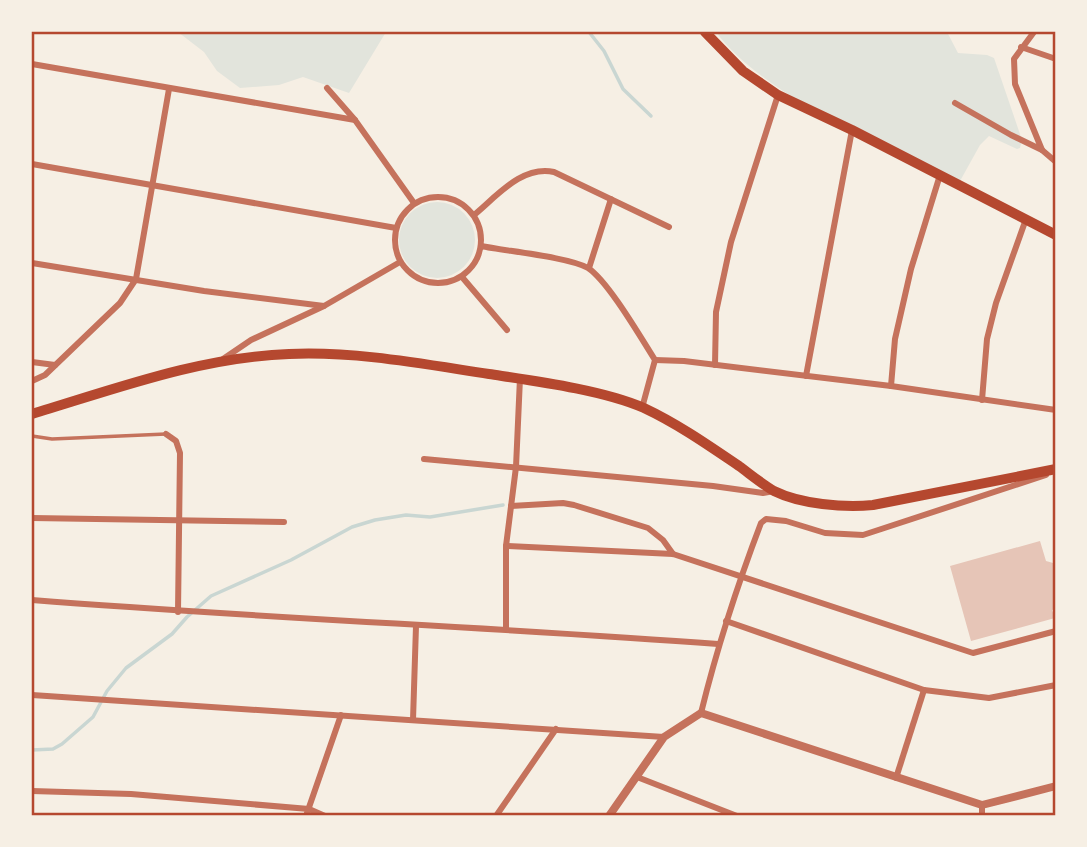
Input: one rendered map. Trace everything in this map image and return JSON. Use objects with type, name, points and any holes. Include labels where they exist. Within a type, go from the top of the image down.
[{"type":"main road","points":[[705,32],[743,71],[778,95],[852,130],[1055,235]]},
{"type":"main road","points":[[32,414],[159,376],[216,364],[268,355],[340,354],[520,378],[582,391],[642,408],[687,430],[775,491],[809,501],[850,508],[1055,471]]},
{"type":"street","points":[[1034,32],[1014,58],[1013,66],[1015,84],[1042,150]]},
{"type":"street","points":[[1021,47],[1055,59]]},
{"type":"street","points":[[32,64],[355,120]]},
{"type":"street","points":[[327,88],[355,120],[414,203]]},
{"type":"street","points":[[32,381],[45,374],[120,303],[136,279],[169,89]]},
{"type":"street","points":[[715,365],[716,312],[732,242],[778,95]]},
{"type":"street","points":[[955,103],[1042,150],[1055,162]]},
{"type":"street","points":[[806,376],[852,130]]},
{"type":"street","points":[[32,164],[396,228]]},
{"type":"street","points":[[474,215],[524,174],[541,169],[554,172],[669,228]]},
{"type":"street","points":[[891,386],[895,339],[911,269],[940,175]]},
{"type":"street","points":[[438,196],[452,198],[474,215],[481,235],[481,246],[478,258],[462,277],[442,283],[421,280],[409,273],[400,262],[395,248],[396,228],[404,213],[414,203],[438,196]]},
{"type":"street","points":[[589,268],[611,199]]},
{"type":"street","points":[[982,400],[987,339],[996,303],[1026,219]]},
{"type":"street","points":[[481,246],[572,262],[589,268],[626,315],[655,360],[642,408]]},
{"type":"street","points":[[216,364],[251,340],[324,306],[400,262]]},
{"type":"street","points":[[32,263],[218,293],[324,306]]},
{"type":"street","points":[[462,277],[507,330]]},
{"type":"street","points":[[655,360],[891,386],[1055,410]]},
{"type":"street","points":[[32,362],[55,365]]},
{"type":"street","points":[[506,629],[506,546],[516,467],[520,378]]},
{"type":"street","points":[[166,434],[176,441],[180,453],[177,520],[178,612]]},
{"type":"street","points":[[424,459],[763,493],[775,491]]},
{"type":"street","points":[[609,816],[664,737],[701,713],[718,644],[741,575],[761,523],[766,519],[786,521],[825,533],[863,535],[1055,471]]},
{"type":"street","points":[[510,506],[563,503],[574,505],[648,528],[663,540],[673,554]]},
{"type":"street","points":[[32,518],[284,522]]},
{"type":"street","points":[[506,546],[673,554],[964,651],[981,652],[1055,631]]},
{"type":"street","points":[[32,600],[178,612],[506,629],[718,644]]},
{"type":"street","points":[[726,621],[924,690],[989,698],[1055,685]]},
{"type":"street","points":[[413,720],[416,626]]},
{"type":"street","points":[[895,778],[924,690]]},
{"type":"street","points":[[32,695],[664,737]]},
{"type":"street","points":[[701,713],[982,805],[1055,786]]},
{"type":"street","points":[[308,812],[341,715]]},
{"type":"street","points":[[496,816],[556,729]]},
{"type":"street","points":[[637,777],[737,816]]},
{"type":"street","points":[[32,791],[131,794],[325,816]]},
{"type":"street","points":[[982,805],[982,816]]},
{"type":"lane","points":[[32,436],[52,439],[166,434]]},
{"type":"shaded area","points":[[178,32],[386,32],[349,93],[303,77],[279,85],[240,88],[217,71],[204,52]]},
{"type":"shaded area","points":[[716,32],[947,32],[958,53],[994,58],[1022,140],[1020,148],[989,136],[980,145],[960,181],[863,136],[795,98],[737,56]]},
{"type":"shaded area","points":[[430,202],[444,202],[458,208],[469,219],[473,225],[473,255],[464,267],[452,276],[430,278],[416,272],[405,261],[399,247],[399,233],[405,219],[416,208]]},
{"type":"building","points":[[1040,541],[1046,561],[1053,563],[1056,573],[1053,589],[1056,609],[1052,610],[1055,618],[971,641],[950,566]]},
{"type":"waterway","points":[[589,32],[604,51],[623,89],[651,116]]},
{"type":"waterway","points":[[32,750],[53,749],[62,744],[93,717],[107,691],[126,668],[172,634],[211,596],[291,560],[352,527],[406,515],[430,517],[503,505]]}]
